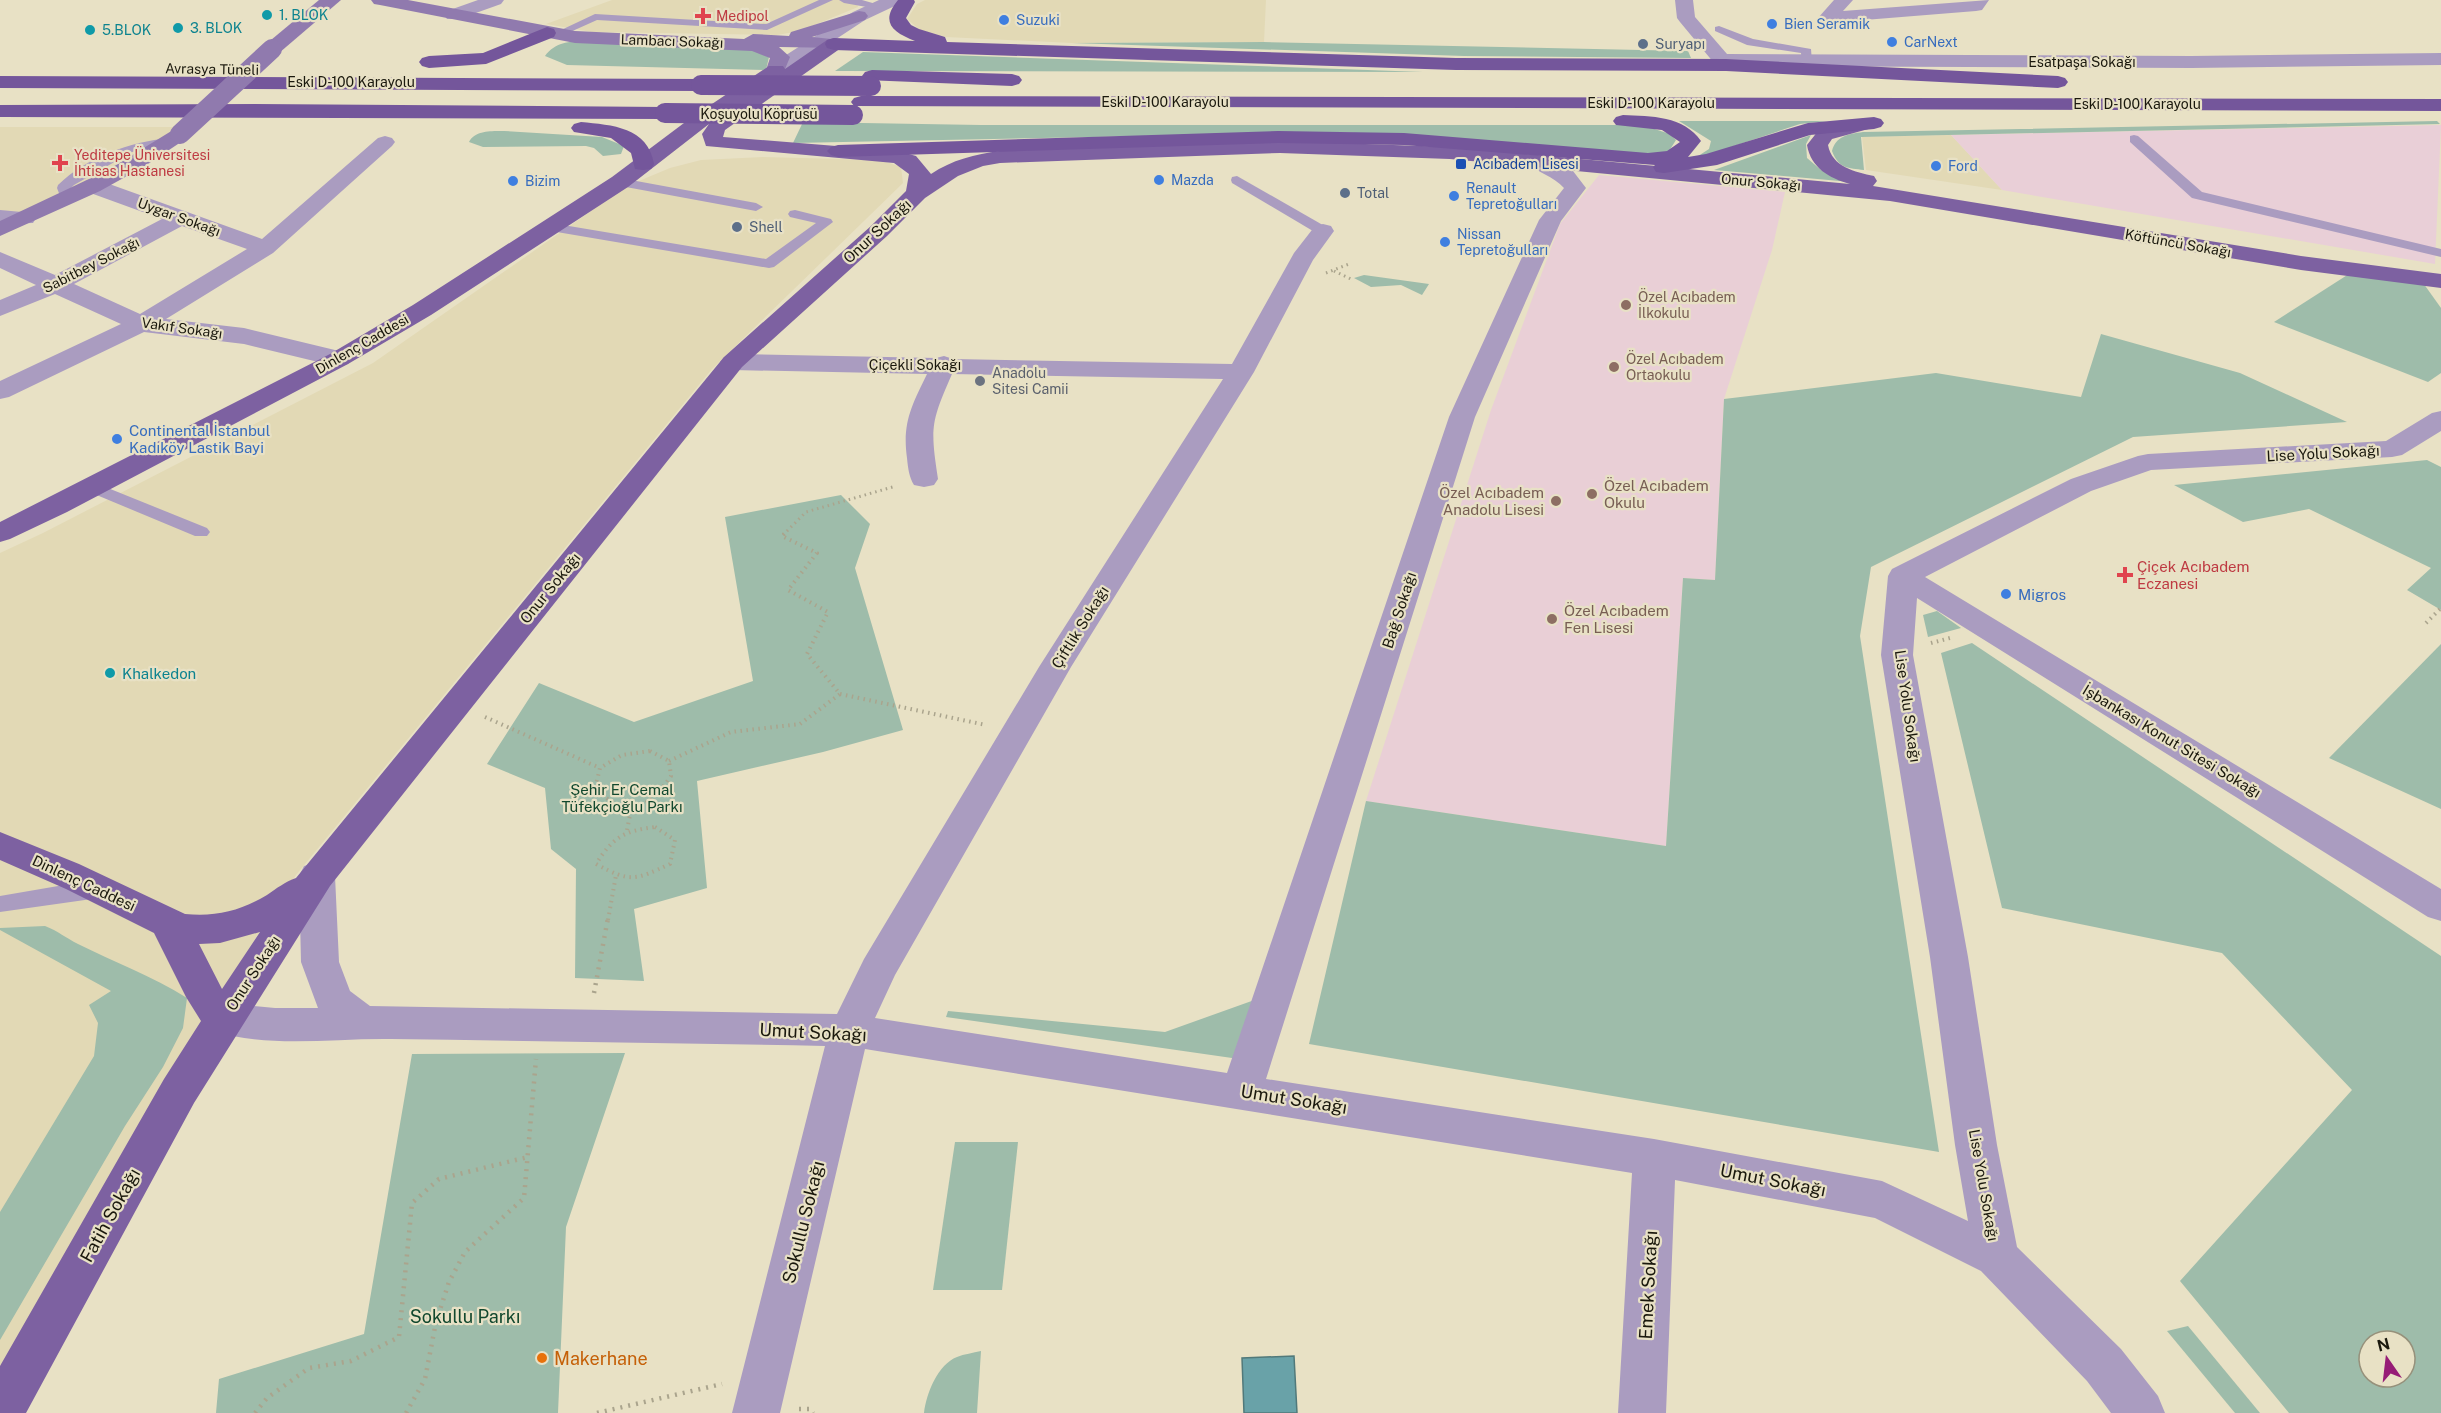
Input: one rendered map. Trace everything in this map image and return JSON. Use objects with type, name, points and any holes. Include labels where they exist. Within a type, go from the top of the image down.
[{"type":"highway","points":[[897,2],[898,24],[906,30],[934,40],[1111,52]]},
{"type":"highway","points":[[405,62],[465,61],[486,58],[562,34]]},
{"type":"highway","points":[[562,34],[529,50],[526,57],[538,64],[568,73],[707,81]]},
{"type":"highway","points":[[824,44],[1456,64],[1725,63],[2058,82]]},
{"type":"highway","points":[[92,68],[334,63]]},
{"type":"highway","name":"Avrasya Tüneli","points":[[0,68],[568,73]]},
{"type":"highway","points":[[864,95],[1027,80]]},
{"type":"highway","name":"Eski D-100 Karayolu","points":[[0,82],[707,81]]},
{"type":"highway","name":"Koşuyolu Köprüsü","points":[[707,81],[864,95]]},
{"type":"highway","name":"Eski D-100 Karayolu","points":[[864,95],[1176,84],[1848,86],[2082,82]]},
{"type":"highway","points":[[838,151],[1267,137],[1341,137],[1415,140],[1648,159],[1679,154],[1687,149],[1691,141],[1687,134],[1666,125],[1645,122],[864,95]]},
{"type":"highway","name":"Eski D-100 Karayolu","points":[[864,95],[2441,105]]},
{"type":"highway","name":"Koşuyolu Köprüsü","points":[[672,107],[864,95]]},
{"type":"highway","name":"Eski D-100 Karayolu","points":[[0,100],[672,107]]},
{"type":"highway","points":[[1474,116],[2066,112],[2322,105]]},
{"type":"highway","points":[[0,111],[672,107]]},
{"type":"highway","points":[[1605,168],[1681,166],[1735,153],[1808,129],[1865,124],[2282,116],[2441,109]]},
{"type":"highway","points":[[0,124],[354,124],[580,128],[617,132],[641,151],[643,164]]},
{"type":"main road","points":[[0,229],[93,186],[152,154],[174,138],[272,49],[332,0]]},
{"type":"main road","name":"Lambacı Sokağı","points":[[380,0],[562,34],[753,45],[773,51],[780,57],[776,70]]},
{"type":"main road","points":[[730,39],[790,38],[859,16]]},
{"type":"main road","name":"Lambacı Sokağı","points":[[562,34],[730,39]]},
{"type":"main road","points":[[730,39],[824,44]]},
{"type":"main road","points":[[824,44],[718,126],[712,134],[713,142],[898,157],[908,161],[920,173],[916,193]]},
{"type":"main road","points":[[620,182],[695,124],[776,70]]},
{"type":"main road","points":[[1865,124],[1825,135],[1817,145],[1817,154],[1822,162],[1856,179],[1919,195]]},
{"type":"main road","name":"Onur Sokağı","points":[[224,1019],[317,876],[733,362],[879,231],[916,193],[950,171],[979,160],[1000,157],[1280,147],[1450,153],[1919,195]]},
{"type":"main road","points":[[620,182],[693,157],[780,149]]},
{"type":"main road","name":"Dinlenç Caddesi","points":[[0,533],[93,488],[339,359],[422,310],[620,182]]},
{"type":"main road","name":"Köftüncü Sokağı","points":[[1919,195],[2298,253],[2441,272]]},
{"type":"main road","name":"Köftüncü Sokağı","points":[[1919,195],[2301,263],[2441,281]]},
{"type":"main road","name":"Dinlenç Caddesi","points":[[0,545],[41,525],[93,488]]},
{"type":"main road","name":"Dinlenç Caddesi","points":[[0,845],[104,891],[168,923],[203,929],[245,924],[277,908],[317,876]]},
{"type":"main road","points":[[168,923],[178,937],[213,1010],[224,1019]]},
{"type":"main road","name":"Fatih Sokağı","points":[[0,1412],[179,1091],[224,1019]]},
{"type":"street","points":[[453,15],[495,0]]},
{"type":"street","points":[[1684,0],[1686,18],[1725,63]]},
{"type":"street","points":[[1844,0],[1827,18],[1978,3]]},
{"type":"street","points":[[824,44],[859,16],[897,2]]},
{"type":"street","points":[[776,70],[864,24],[897,2]]},
{"type":"street","name":"Esatpaşa Sokağı","points":[[1725,63],[2441,59]]},
{"type":"street","points":[[0,391],[141,324],[265,248],[385,142]]},
{"type":"street","name":"Bağ Sokağı","points":[[1242,1091],[1462,417],[1550,220],[1575,188],[1565,176],[1538,161]]},
{"type":"street","name":"Uygar Sokağı","points":[[93,186],[265,248]]},
{"type":"street","points":[[0,217],[25,218]]},
{"type":"street","name":"Sabitbey Sokağı","points":[[0,309],[55,285],[180,218]]},
{"type":"street","name":"Çiftlik Sokağı","points":[[849,1030],[878,970],[1017,731],[1095,602],[1241,372],[1302,258],[1320,235]]},
{"type":"street","name":"Vakıf Sokağı","points":[[0,259],[141,324],[244,336],[339,359]]},
{"type":"street","name":"Çiçekli Sokağı","points":[[733,362],[873,366],[944,364],[1241,372]]},
{"type":"street","points":[[924,479],[918,438],[921,415],[944,364]]},
{"type":"street","name":"Lise Yolu Sokağı","points":[[1997,1257],[1976,1145],[1949,957],[1898,655],[1903,576],[2081,485],[2148,462],[2392,449],[2441,419]]},
{"type":"street","name":"İşbankası Konut Sitesi Sokağı","points":[[1903,576],[2441,907]]},
{"type":"street","points":[[317,876],[320,962],[334,1000],[362,1023]]},
{"type":"street","name":"Umut Sokağı","points":[[224,1019],[254,1025],[282,1026],[362,1023],[849,1030],[1654,1158],[1882,1200],[1997,1257],[2104,1365],[2141,1413]]},
{"type":"street","name":"Sokullu Sokağı","points":[[742,1398],[849,1030]]},
{"type":"street","name":"Emek Sokağı","points":[[1642,1413],[1654,1158]]},
{"type":"lane","points":[[562,34],[595,17],[767,27],[828,0]]},
{"type":"lane","points":[[844,0],[897,2]]},
{"type":"lane","points":[[1719,29],[1747,43],[1807,51],[1806,62]]},
{"type":"lane","points":[[67,198],[63,188],[69,182],[124,149],[174,138]]},
{"type":"lane","points":[[2134,139],[2197,195],[2441,253]]},
{"type":"lane","points":[[1237,180],[1320,235]]},
{"type":"lane","points":[[620,182],[756,207]]},
{"type":"lane","points":[[1266,210],[1320,235]]},
{"type":"lane","points":[[551,227],[769,264],[826,222],[795,214]]},
{"type":"lane","points":[[93,488],[201,532]]},
{"type":"lane","points":[[0,904],[64,893],[104,891]]},
{"type":"path","points":[[1333,270],[1351,279]]},
{"type":"path","points":[[924,479],[806,512],[782,536],[817,553],[788,590],[828,612],[807,654],[840,694],[1017,731]]},
{"type":"path","points":[[2426,623],[2441,608]]},
{"type":"path","points":[[669,761],[731,732],[800,724],[840,694]]},
{"type":"path","points":[[456,705],[600,768]]},
{"type":"path","points":[[650,751],[669,761],[671,776],[663,788],[652,801],[631,810],[609,803],[595,789],[600,768],[622,755],[650,751]]},
{"type":"path","points":[[627,830],[631,810]]},
{"type":"path","points":[[655,827],[675,840],[670,864],[636,879],[616,875],[596,864],[607,847],[627,830],[655,827]]},
{"type":"path","points":[[594,995],[616,875]]},
{"type":"path","points":[[406,1413],[425,1379],[436,1322],[449,1282],[465,1252],[524,1198],[536,1057]]},
{"type":"path","points":[[255,1413],[267,1398],[309,1368],[351,1361],[399,1337],[412,1203],[439,1179],[528,1157]]},
{"type":"path","points":[[597,1413],[742,1398]]},
{"type":"shaded area","name":"Medipol","points":[[612,0],[856,0],[858,7],[800,31],[777,35],[592,32],[546,24]]},
{"type":"shaded area","points":[[925,0],[1266,0],[1264,42],[1072,43],[946,37],[920,30],[907,19],[917,4]]},
{"type":"shaded area","points":[[2441,125],[2435,264],[2002,190],[1951,135]]},
{"type":"shaded area","name":"Yeditepe Üniversitesi İhtisas Hastanesi","points":[[0,127],[179,127],[73,191],[14,216],[0,215]]},
{"type":"shaded area","points":[[1951,135],[2002,190],[1866,170],[1862,137]]},
{"type":"shaded area","points":[[763,157],[881,160],[901,167],[903,183],[712,369],[296,875],[196,1031],[0,1388],[0,553],[373,363],[627,186],[670,168],[701,160]]},
{"type":"shaded area","name":"Özel Acıbadem Okulu","points":[[1599,175],[1785,192],[1772,250],[1724,399],[1715,580],[1683,578],[1666,846],[1366,801],[1491,410],[1560,224]]},
{"type":"green space","points":[[585,40],[744,47],[769,57],[766,70],[567,65],[545,56],[558,45]]},
{"type":"green space","points":[[1264,42],[1688,51],[1691,58],[1464,56],[1072,43]]},
{"type":"green space","points":[[863,52],[1423,72],[835,71]]},
{"type":"green space","points":[[1679,121],[1827,121],[1800,124],[1692,160],[1709,149],[1711,141]]},
{"type":"green space","points":[[2437,121],[2440,124],[1861,137],[1864,170],[1849,168],[1841,164],[1832,151],[1840,139],[1863,132]]},
{"type":"green space","points":[[803,122],[981,125],[1642,125],[1670,134],[1676,140],[1669,151],[1652,154],[1341,132],[793,143]]},
{"type":"green space","points":[[504,131],[602,137],[624,146],[621,154],[603,156],[594,148],[586,146],[483,147],[469,142],[480,133]]},
{"type":"green space","points":[[1811,135],[1806,144],[1807,158],[1821,170],[1851,182],[1714,170]]},
{"type":"green space","points":[[2352,272],[2421,280],[2441,308],[2441,373],[2428,382],[2274,322]]},
{"type":"green space","points":[[1364,275],[1429,284],[1422,295],[1401,285],[1371,287],[1354,278]]},
{"type":"green space","points":[[2101,334],[2240,373],[2347,422],[2133,437],[1871,567],[1860,636],[1939,1152],[1309,1044],[1366,801],[1666,846],[1683,578],[1715,580],[1724,399],[1936,373],[2081,397]]},
{"type":"green space","points":[[2427,460],[2441,467],[2441,610],[2407,590],[2431,568],[2309,509],[2243,522],[2174,485]]},
{"type":"green space","name":"Şehir Er Cemal Tüfekçioğlu Parkı","points":[[841,495],[870,524],[855,568],[903,730],[823,752],[697,781],[707,888],[634,909],[644,981],[575,978],[576,869],[551,849],[545,788],[487,764],[539,683],[634,722],[753,681],[725,517]]},
{"type":"green space","points":[[1937,611],[1961,628],[1928,637],[1923,615]]},
{"type":"green space","points":[[1972,643],[2441,956],[2441,1413],[2289,1413],[2180,1281],[2352,1090],[2222,953],[2002,908],[1941,653]]},
{"type":"green space","points":[[2441,644],[2441,809],[2329,758]]},
{"type":"green space","points":[[45,926],[187,998],[183,1028],[163,1067],[125,1126],[0,1340],[0,1212],[94,1056],[98,1023],[89,1005],[111,991],[0,930],[0,928]]},
{"type":"green space","points":[[1260,998],[1239,1059],[946,1017],[948,1011],[1165,1032]]},
{"type":"green space","name":"Sokullu Parkı","points":[[625,1053],[566,1227],[558,1413],[216,1413],[219,1379],[364,1334],[412,1054]]},
{"type":"green space","points":[[955,1142],[1018,1142],[1002,1290],[933,1290]]},
{"type":"green space","points":[[2188,1326],[2260,1413],[2235,1413],[2167,1331]]},
{"type":"green space","points":[[981,1351],[977,1413],[924,1413],[930,1389],[944,1366],[957,1357]]},
{"type":"water","points":[[1294,1356],[1297,1413],[1244,1413],[1242,1358]]},
{"type":"place","name":"1. BLOK","points":[[267,15]]},
{"type":"place","name":"Medipol","points":[[703,16]]},
{"type":"place","name":"Suzuki","points":[[1004,20]]},
{"type":"place","name":"Bien Seramik","points":[[1772,24]]},
{"type":"place","name":"3. BLOK","points":[[178,28]]},
{"type":"place","name":"5.BLOK","points":[[90,30]]},
{"type":"place","name":"CarNext","points":[[1892,42]]},
{"type":"place","name":"Suryapı","points":[[1643,44]]},
{"type":"place","name":"Yeditepe Üniversitesi İhtisas Hastanesi","points":[[60,163]]},
{"type":"place","name":"Acıbadem Lisesi","points":[[1461,164]]},
{"type":"place","name":"Ford","points":[[1936,166]]},
{"type":"place","name":"Mazda","points":[[1159,180]]},
{"type":"place","name":"Bizim","points":[[513,181]]},
{"type":"place","name":"Total","points":[[1345,193]]},
{"type":"place","name":"Renault Tepretoğulları","points":[[1454,196]]},
{"type":"place","name":"Shell","points":[[737,227]]},
{"type":"place","name":"Nissan Tepretoğulları","points":[[1445,242]]},
{"type":"place","name":"Özel Acıbadem İlkokulu","points":[[1626,305]]},
{"type":"place","name":"Özel Acıbadem Ortaokulu","points":[[1614,367]]},
{"type":"place","name":"Anadolu Sitesi Camii","points":[[980,381]]},
{"type":"place","name":"Continental İstanbul Kadıköy Lastik Bayi","points":[[117,439]]},
{"type":"place","name":"Özel Acıbadem Okulu","points":[[1592,494]]},
{"type":"place","name":"Özel Acıbadem Anadolu Lisesi","points":[[1556,501]]},
{"type":"place","name":"Çiçek Acıbadem Eczanesi","points":[[2125,575]]},
{"type":"place","name":"Migros","points":[[2006,594]]},
{"type":"place","name":"Özel Acıbadem Fen Lisesi","points":[[1552,619]]},
{"type":"place","name":"Khalkedon","points":[[110,673]]},
{"type":"place","name":"Makerhane","points":[[542,1358]]}]
